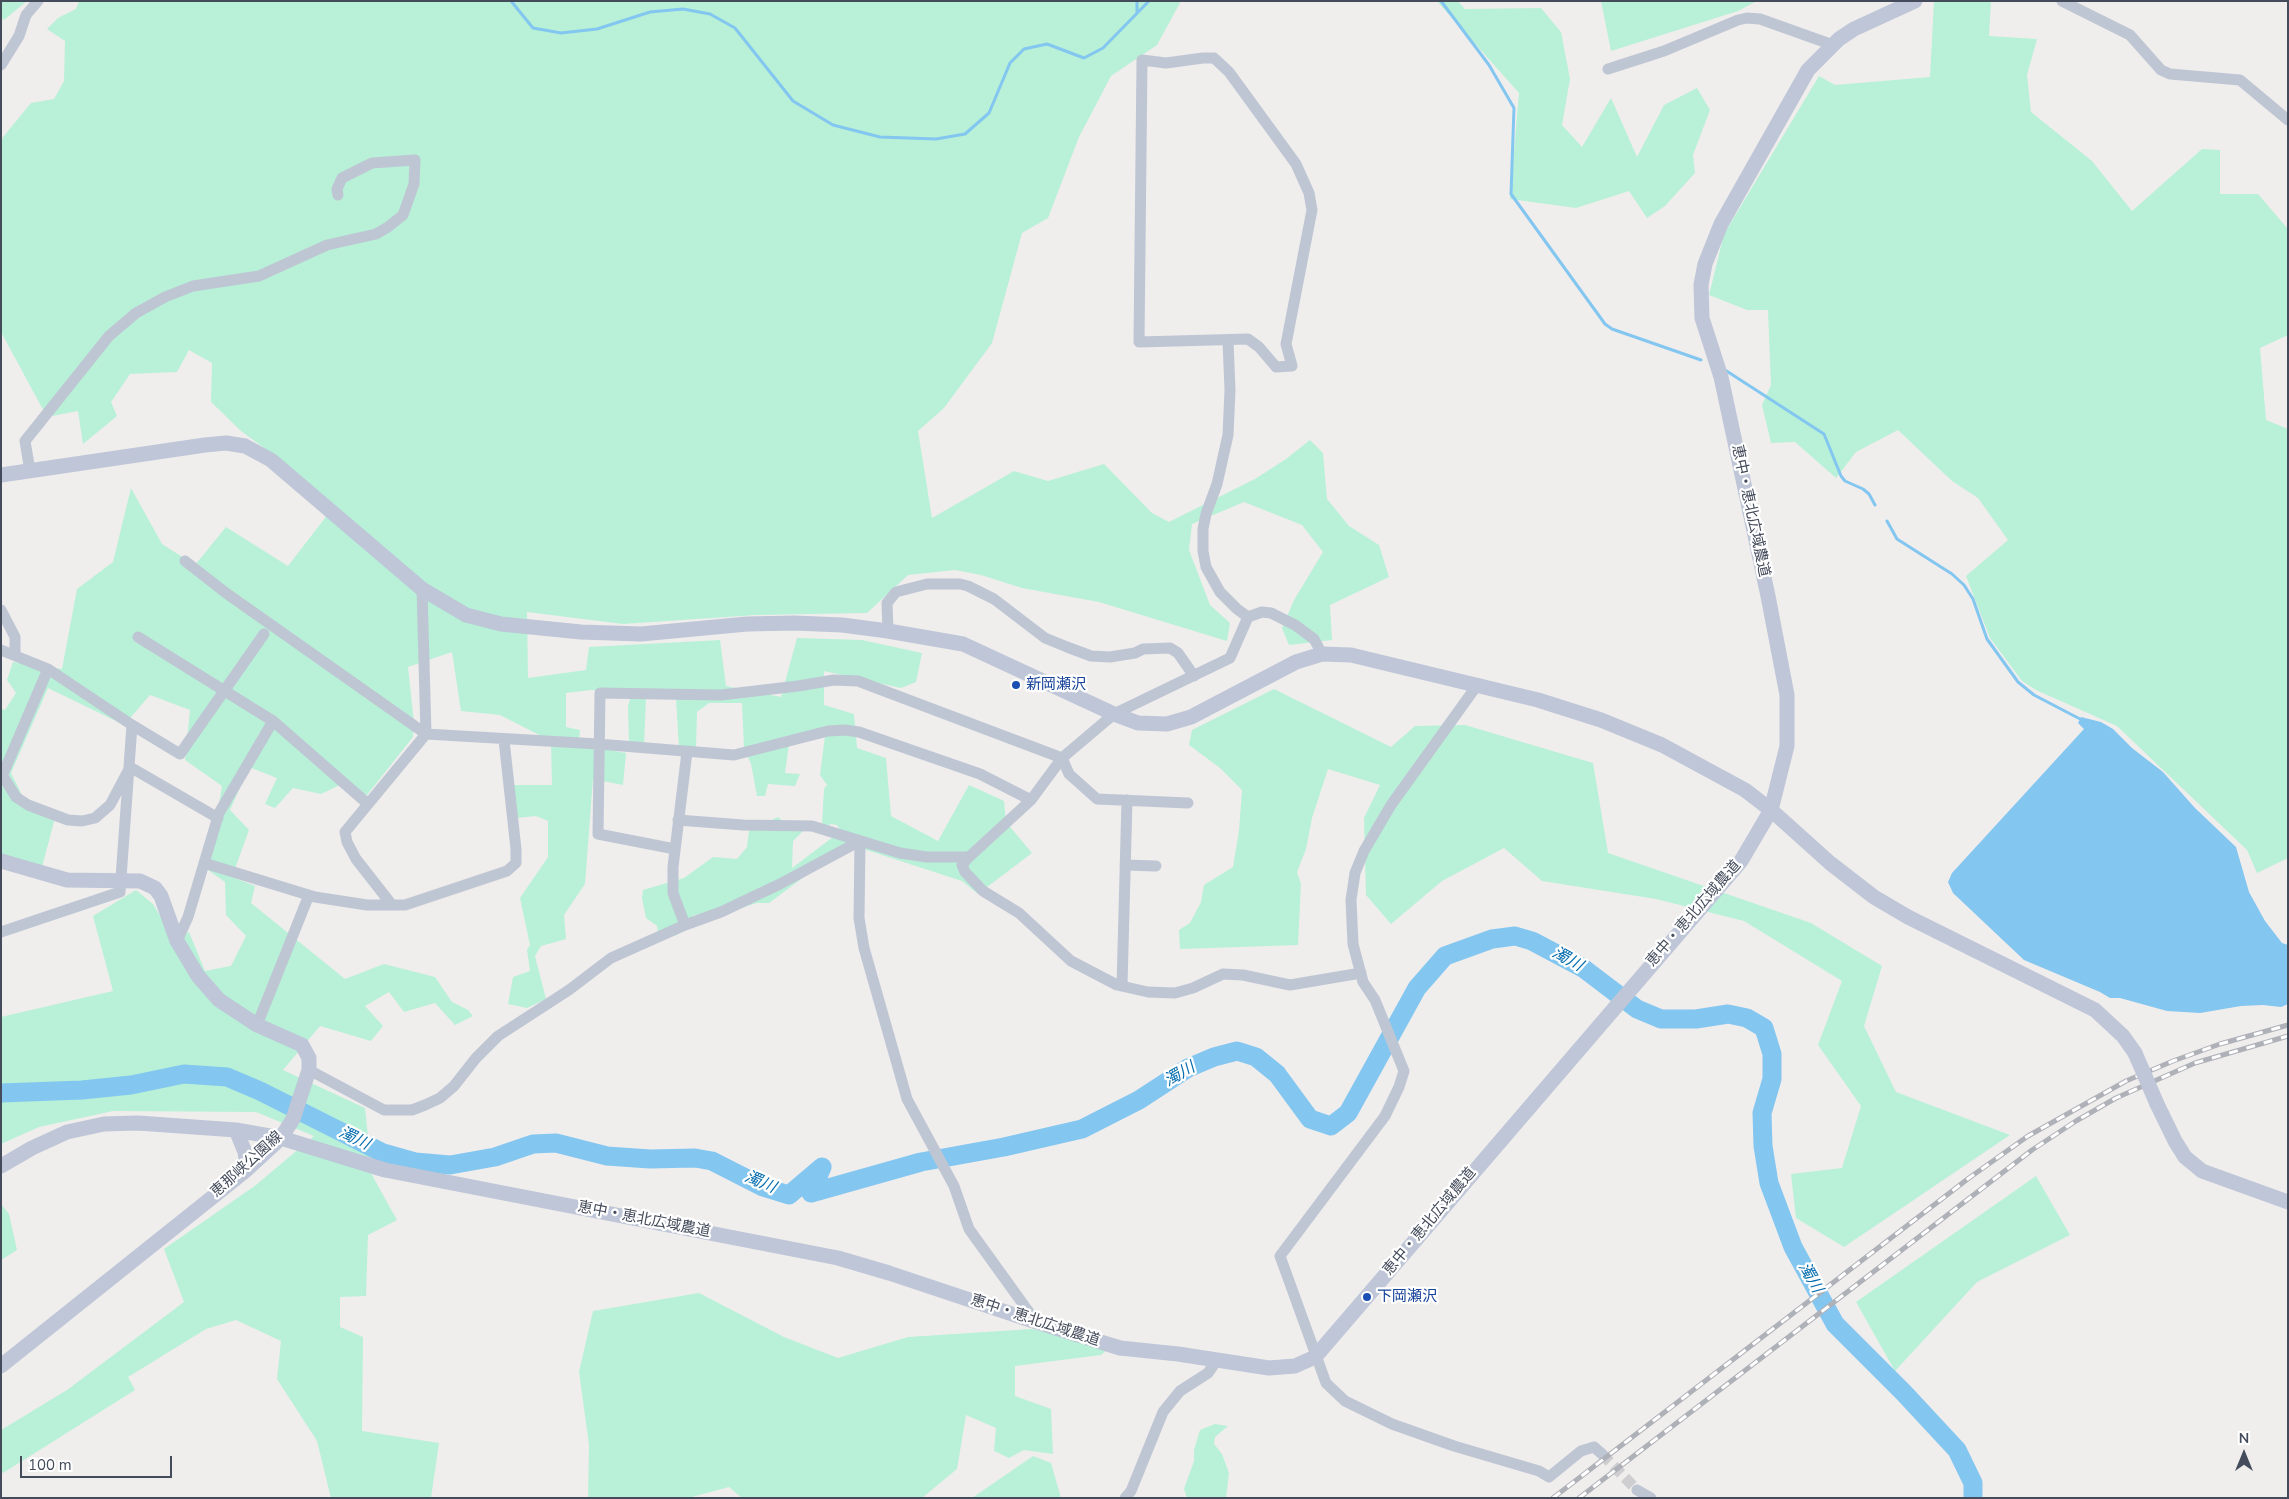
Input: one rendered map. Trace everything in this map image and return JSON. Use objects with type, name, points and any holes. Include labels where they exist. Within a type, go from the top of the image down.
[{"type":"street","points":[[1,65],[19,36],[26,15],[38,1]]},
{"type":"street","name":"恵中・恵北広域農道","points":[[1,1166],[32,1148],[67,1132],[104,1124],[138,1123],[236,1130],[281,1138],[385,1170],[838,1258],[889,1272],[1036,1322],[1120,1348],[1269,1368],[1295,1366],[1315,1357],[1610,1011],[1741,861],[1771,810],[1786,746],[1786,695],[1768,596],[1721,377],[1702,318],[1701,285],[1710,250],[1721,224],[1808,70],[1833,45],[1869,21],[1915,1]]},
{"type":"street","points":[[2062,1],[2130,35],[2161,70],[2170,74],[2240,80],[2288,120]]},
{"type":"street","points":[[1608,69],[1664,51],[1747,18],[1760,19],[1833,45]]},
{"type":"street","points":[[1214,58],[1229,72],[1285,147],[1301,173],[1309,192],[1312,210],[1286,344],[1292,366],[1276,367],[1259,347],[1248,340],[1228,342],[1139,342],[1142,60],[1166,63],[1214,58]]},
{"type":"street","points":[[30,471],[25,441],[109,336],[136,314],[165,297],[193,286],[259,276],[327,245],[376,234],[388,228],[403,215],[414,184],[415,160],[372,162],[342,178],[336,188],[338,195]]},
{"type":"street","points":[[1228,342],[1230,390],[1228,435],[1217,484],[1206,514],[1203,529],[1203,552],[1206,567],[1220,592],[1248,617]]},
{"type":"street","points":[[1,475],[205,445],[226,443],[246,446],[271,460],[422,589],[466,615],[501,624],[582,632],[641,634],[747,624],[794,623],[842,625],[888,631],[963,644],[1114,714],[1138,722],[1167,724],[1191,717],[1296,662],[1322,654],[1352,655],[1478,684],[1601,720],[1662,745],[1745,790],[1771,810],[1830,863],[1874,897],[1908,917],[2095,1010],[2109,1020],[2135,1053],[2157,1104],[2185,1157],[2202,1170],[2288,1202]]},
{"type":"street","points":[[185,561],[226,593],[426,734],[598,744],[734,755],[828,731],[845,730],[859,732],[980,774],[1030,800]]},
{"type":"street","points":[[888,631],[888,603],[896,592],[927,584],[960,584],[994,599],[1045,638],[1067,647],[1091,656],[1110,657],[1135,653],[1143,649],[1170,648],[1178,653],[1194,676]]},
{"type":"street","points":[[392,905],[356,859],[347,842],[345,832],[426,734],[422,589]]},
{"type":"street","points":[[1,610],[15,637],[15,654]]},
{"type":"street","points":[[1322,654],[1314,638],[1295,625],[1271,613],[1262,612],[1248,617],[1230,658],[1114,714],[1062,758],[1030,800],[962,865],[965,872],[983,890],[1019,913],[1071,961],[1090,972],[1122,986],[1148,992],[1175,993],[1193,988],[1224,974],[1243,975],[1290,985],[1361,973]]},
{"type":"street","points":[[1,650],[15,654],[48,669],[132,725],[180,754],[264,634]]},
{"type":"street","points":[[138,637],[273,721],[368,804]]},
{"type":"street","points":[[48,669],[2,774],[16,797],[28,805],[68,820],[82,821],[95,818],[110,805],[130,767]]},
{"type":"street","points":[[675,849],[598,834],[600,693],[721,695],[834,680],[858,680],[1062,758],[1069,774],[1097,799],[1188,803]]},
{"type":"street","points":[[1478,684],[1391,805],[1364,851],[1355,873],[1352,900],[1353,944],[1363,982],[1375,1000],[1404,1071],[1399,1087],[1385,1116],[1280,1256],[1315,1357],[1326,1382],[1345,1401],[1392,1424],[1454,1446],[1539,1471],[1549,1477],[1581,1451],[1594,1447],[1602,1454]]},
{"type":"street","points":[[177,941],[188,917],[218,818],[273,721]]},
{"type":"street","points":[[1,932],[120,892],[132,725]]},
{"type":"street","points":[[204,863],[309,895],[367,905],[405,905],[507,871],[516,863],[504,740]]},
{"type":"street","points":[[685,925],[673,892],[675,849],[687,752]]},
{"type":"street","points":[[130,767],[218,818]]},
{"type":"street","points":[[1122,986],[1127,800]]},
{"type":"street","points":[[678,820],[743,825],[812,826],[900,853],[927,858],[969,857]]},
{"type":"street","points":[[309,1070],[384,1110],[412,1110],[425,1105],[440,1098],[454,1086],[476,1058],[498,1036],[569,990],[611,958],[685,925],[721,912],[780,884],[860,841]]},
{"type":"street","points":[[860,841],[859,918],[864,948],[906,1099],[954,1186],[969,1229],[1036,1322]]},
{"type":"street","name":"恵那峡公園線","points":[[1,861],[67,880],[140,881],[155,888],[162,896],[177,941],[198,976],[219,1000],[257,1025],[302,1044],[309,1058],[306,1086],[293,1119],[281,1138],[244,1172],[1,1366]]},
{"type":"street","points":[[1126,865],[1156,866]]},
{"type":"street","points":[[257,1025],[309,895]]},
{"type":"street","points":[[236,1130],[246,1152],[247,1165],[244,1172]]},
{"type":"street","points":[[1125,1498],[1131,1491],[1163,1412],[1180,1391],[1208,1373],[1216,1360]]},
{"type":"street","points":[[1637,1490],[1650,1498]]},
{"type":"green space","points":[[1,1],[27,1],[4,20],[1,18]]},
{"type":"green space","points":[[79,1],[1181,1],[1157,45],[1111,76],[1079,137],[1048,218],[1022,233],[992,343],[944,408],[918,431],[932,518],[1014,471],[1048,481],[1104,464],[1152,513],[1169,522],[1255,479],[1286,459],[1310,440],[1323,453],[1327,499],[1349,526],[1379,545],[1389,577],[1330,605],[1332,640],[1289,645],[1282,628],[1294,600],[1323,552],[1302,525],[1244,502],[1192,524],[1189,550],[1210,605],[1230,623],[1227,641],[1099,602],[1022,588],[981,575],[955,570],[908,575],[867,613],[756,615],[623,624],[527,612],[528,678],[586,670],[589,647],[720,640],[726,686],[781,697],[797,638],[862,640],[922,653],[916,682],[901,688],[824,671],[824,705],[854,714],[857,748],[886,758],[891,816],[938,841],[969,785],[1004,801],[1006,822],[1032,853],[978,894],[962,881],[848,844],[769,903],[757,903],[731,911],[694,915],[677,935],[659,940],[657,926],[646,918],[642,898],[643,890],[684,878],[713,857],[737,859],[747,847],[749,831],[778,817],[793,829],[806,828],[793,841],[792,868],[841,831],[837,825],[831,824],[823,828],[822,825],[824,789],[827,785],[820,775],[826,728],[790,737],[785,773],[800,774],[795,786],[768,784],[765,796],[757,796],[751,764],[744,748],[742,703],[709,703],[697,712],[696,748],[679,748],[676,698],[646,698],[644,745],[629,744],[628,706],[632,693],[591,690],[566,693],[566,727],[580,730],[579,740],[592,747],[626,753],[623,785],[593,779],[585,884],[564,915],[566,939],[541,946],[535,956],[546,999],[527,1008],[508,1004],[513,977],[530,971],[527,950],[530,945],[520,898],[548,857],[548,821],[536,816],[516,818],[513,785],[552,785],[551,741],[500,715],[461,711],[452,652],[408,667],[414,723],[413,737],[367,795],[342,784],[321,794],[293,788],[275,808],[265,804],[277,778],[249,767],[230,810],[249,830],[232,877],[255,886],[251,903],[345,979],[384,964],[435,977],[452,1002],[468,1010],[473,1016],[455,1025],[435,1003],[404,1012],[389,992],[365,1006],[383,1026],[371,1041],[320,1026],[283,1070],[365,1108],[372,1175],[397,1220],[368,1235],[366,1296],[340,1297],[340,1327],[363,1337],[362,1431],[439,1443],[431,1498],[331,1498],[317,1441],[277,1379],[281,1341],[236,1320],[206,1329],[128,1377],[135,1390],[3,1473],[1,1471],[1,1430],[67,1390],[184,1302],[164,1249],[256,1185],[314,1136],[256,1112],[113,1111],[39,1127],[1,1144],[1,1017],[113,991],[93,916],[136,890],[153,904],[174,939],[189,932],[205,971],[231,966],[246,936],[226,915],[225,882],[208,870],[222,786],[185,760],[190,710],[150,695],[124,725],[48,688],[11,773],[23,797],[55,818],[39,878],[1,857],[1,709],[5,710],[16,693],[7,680],[13,662],[62,669],[77,589],[113,562],[131,488],[162,544],[195,565],[226,527],[288,566],[335,505],[241,431],[211,402],[212,363],[189,350],[177,372],[130,374],[111,402],[117,416],[83,444],[78,411],[47,417],[1,332],[1,143],[3,137],[31,103],[54,99],[64,81],[65,41],[47,29],[58,18],[76,9]]},
{"type":"green space","points":[[1437,1],[1458,1],[1465,9],[1541,8],[1561,32],[1570,79],[1562,125],[1582,147],[1611,98],[1637,157],[1664,105],[1697,88],[1710,110],[1693,155],[1695,173],[1665,206],[1647,218],[1629,191],[1576,208],[1510,199],[1519,93]]},
{"type":"green space","points":[[1601,1],[1757,1],[1738,11],[1611,51]]},
{"type":"green space","points":[[1934,1],[1991,1],[1989,36],[2037,39],[2027,75],[2031,112],[2092,161],[2132,211],[2202,149],[2220,150],[2220,194],[2258,194],[2288,229],[2288,335],[2260,348],[2266,420],[2288,429],[2288,858],[2257,873],[2247,850],[2117,726],[2036,690],[2022,681],[1990,638],[1966,576],[2008,540],[1978,498],[1952,481],[1898,430],[1856,452],[1836,478],[1795,442],[1771,443],[1762,405],[1771,385],[1768,310],[1747,310],[1709,295],[1724,234],[1819,76],[1835,85],[1930,77]]},
{"type":"green space","points":[[1274,689],[1391,747],[1415,726],[1465,725],[1593,763],[1608,853],[1811,923],[1882,966],[1864,1026],[1896,1092],[2010,1135],[1844,1247],[1796,1218],[1791,1174],[1842,1168],[1861,1106],[1818,1045],[1842,981],[1744,921],[1656,899],[1542,881],[1504,848],[1442,881],[1391,924],[1366,895],[1364,818],[1380,785],[1328,769],[1312,818],[1306,849],[1297,872],[1301,884],[1298,945],[1180,949],[1179,930],[1190,923],[1201,902],[1204,885],[1233,867],[1239,831],[1242,790],[1220,768],[1189,745],[1192,730]]},
{"type":"green space","points":[[2036,1176],[2070,1235],[1977,1282],[1895,1371],[1856,1302]]},
{"type":"green space","points":[[1,1204],[9,1214],[17,1250],[1,1260]]},
{"type":"green space","points":[[699,1293],[784,1337],[838,1358],[908,1337],[1032,1329],[1109,1348],[1101,1355],[1015,1366],[1015,1396],[1051,1409],[1053,1454],[1024,1450],[1009,1458],[994,1451],[996,1428],[966,1415],[957,1469],[922,1498],[742,1498],[729,1487],[688,1498],[588,1498],[589,1445],[579,1372],[593,1311]]},
{"type":"green space","points":[[1215,1424],[1228,1426],[1215,1437],[1214,1444],[1222,1454],[1229,1473],[1226,1498],[1187,1498],[1184,1489],[1194,1461],[1194,1450],[1200,1430]]},
{"type":"green space","points":[[1033,1456],[1051,1463],[1061,1498],[972,1498]]},
{"type":"water","points":[[2081,717],[2101,722],[2113,729],[2132,748],[2163,772],[2195,808],[2236,847],[2249,892],[2265,921],[2282,943],[2288,945],[2288,1004],[2281,1007],[2263,1005],[2241,1006],[2200,1013],[2167,1011],[2120,998],[2110,998],[2024,960],[1953,893],[1948,882],[1952,873],[2084,729],[2078,723]]},
{"type":"waterway","points":[[511,1],[533,28],[561,33],[597,29],[650,12],[683,9],[710,14],[735,28],[793,101],[833,125],[880,137],[936,139],[965,134],[989,113],[1010,63],[1024,49],[1047,44],[1084,58],[1103,48],[1149,1]]},
{"type":"waterway","points":[[1137,1],[1137,12]]},
{"type":"waterway","points":[[1441,1],[1489,65],[1514,108],[1511,194],[1605,324],[1612,329],[1701,360]]},
{"type":"waterway","points":[[1725,370],[1824,434],[1841,476],[1845,481],[1863,489],[1869,494],[1875,505]]},
{"type":"waterway","points":[[1887,521],[1897,539],[1952,574],[1964,585],[1973,599],[1987,639],[2018,682],[2034,695],[2082,720]]},
{"type":"waterway","name":"濁川","points":[[1,1093],[82,1090],[131,1085],[184,1074],[227,1077],[260,1091],[383,1153],[415,1162],[450,1165],[495,1157],[533,1144],[556,1143],[607,1156],[650,1159],[695,1158],[712,1161],[763,1187],[789,1195],[822,1167],[811,1193],[921,1162],[1004,1147],[1082,1129],[1139,1100],[1188,1068],[1214,1057],[1237,1051],[1256,1057],[1277,1074],[1310,1119],[1331,1126],[1348,1113],[1417,988],[1445,956],[1492,939],[1515,936],[1532,941],[1583,968],[1637,1009],[1661,1019],[1696,1019],[1728,1014],[1747,1018],[1764,1028],[1772,1054],[1772,1079],[1762,1113],[1763,1146],[1769,1183],[1793,1247],[1835,1324],[1904,1393],[1957,1450],[1973,1483],[1973,1498]]},
{"type":"tunnel","points":[[1602,1454],[1637,1490]]},
{"type":"railway","points":[[1553,1498],[1969,1178],[2028,1136],[2126,1081],[2220,1044],[2288,1025]]},
{"type":"railway","points":[[1579,1498],[2032,1150],[2076,1121],[2116,1098],[2195,1063],[2288,1036]]},
{"type":"place","name":"新岡瀬沢","points":[[1016,685]]},
{"type":"place","name":"下岡瀬沢","points":[[1367,1297]]}]
